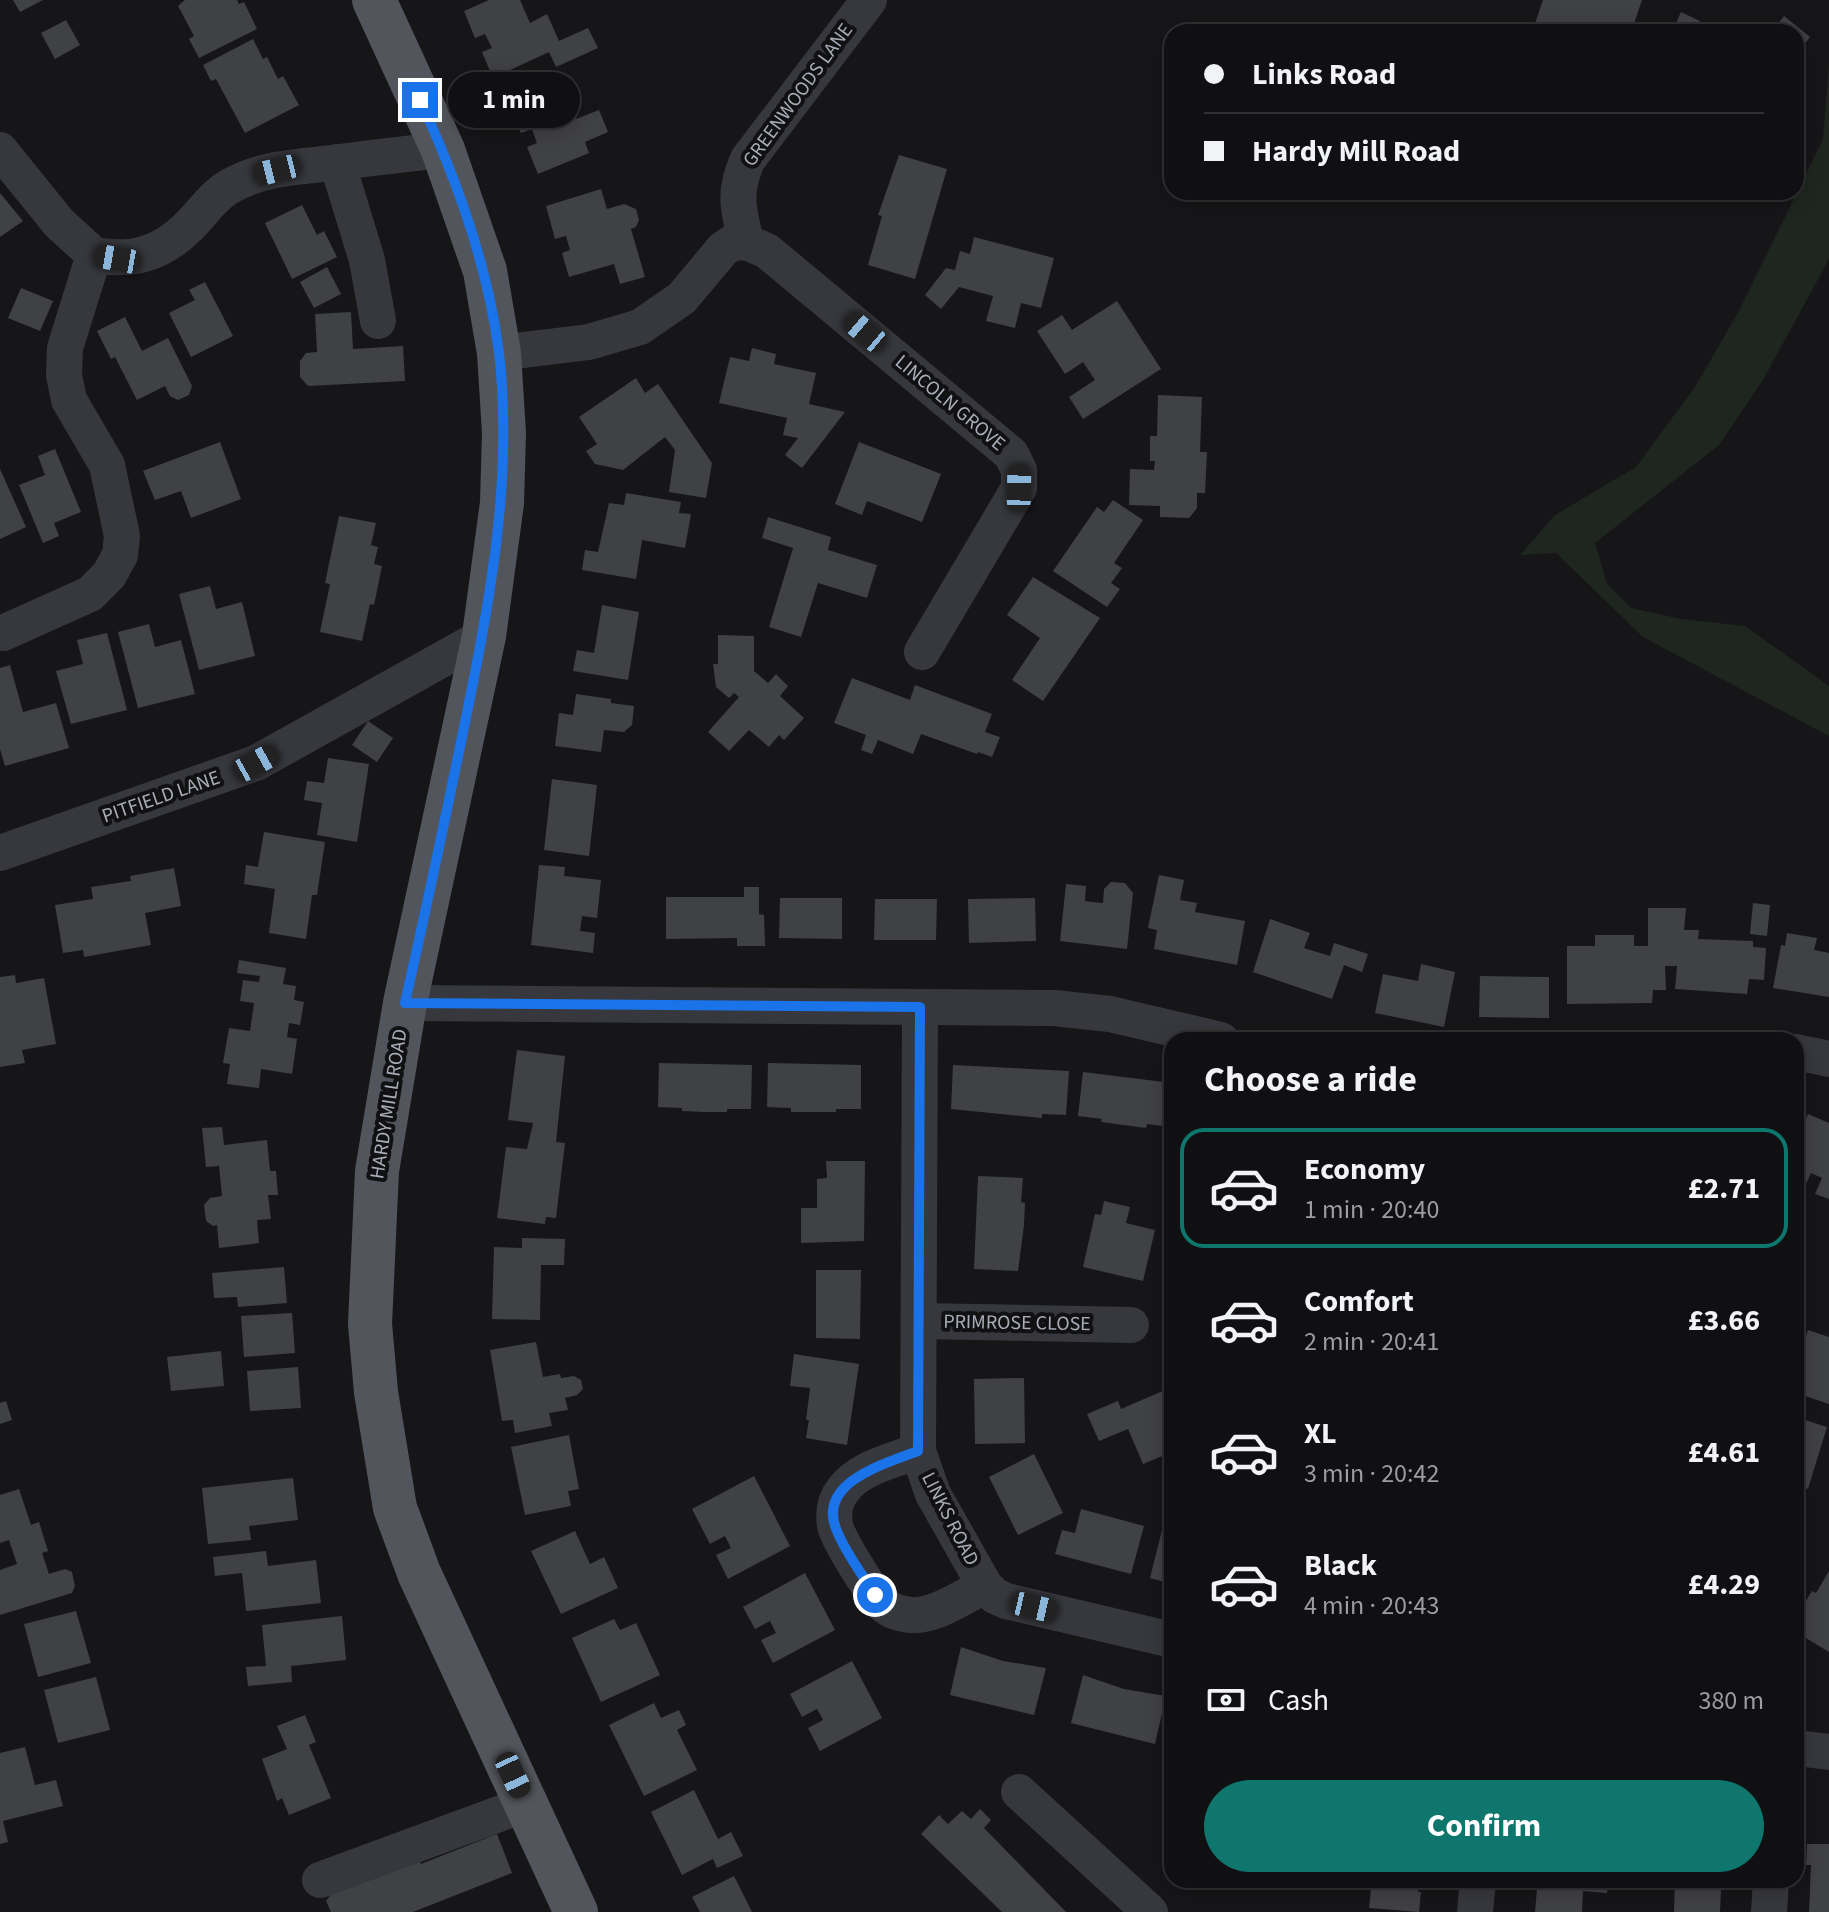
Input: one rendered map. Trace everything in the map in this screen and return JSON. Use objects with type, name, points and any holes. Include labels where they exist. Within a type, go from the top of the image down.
[{"type":"main road","name":"HARDY MILL ROAD","points":[[374,0],[443,150],[485,271],[499,353],[504,433],[502,503],[484,636],[405,1003],[377,1171],[370,1324],[384,1456],[395,1508],[419,1573],[576,1912]]},
{"type":"street","name":"GREENWOODS LANE","points":[[746,242],[736,199],[739,177],[748,159],[869,0]]},
{"type":"street","points":[[0,150],[59,223],[94,255],[117,259],[138,257],[169,244],[216,197],[247,177],[277,170],[443,150]]},
{"type":"street","points":[[337,162],[367,260],[378,321]]},
{"type":"street","points":[[499,353],[589,342],[640,327],[682,298],[723,249],[732,243],[746,242]]},
{"type":"street","name":"LINCOLN GROVE","points":[[746,242],[767,251],[1011,454],[1019,470],[1019,488],[922,652]]},
{"type":"street","points":[[3,633],[41,599],[90,594],[109,575],[120,555],[122,536],[107,465],[69,400],[64,375],[65,348],[94,255]]},
{"type":"street","name":"PITFIELD LANE","points":[[0,853],[256,763],[484,636]]},
{"type":"street","points":[[405,1003],[1054,1008],[1110,1014],[1187,1032]]},
{"type":"street","name":"LINKS ROAD","points":[[920,1007],[918,1451],[933,1494],[985,1586],[995,1596],[1164,1638]]},
{"type":"street","points":[[1804,1054],[1829,1059]]},
{"type":"street","name":"PRIMROSE CLOSE","points":[[919,1321],[1120,1332]]},
{"type":"street","name":"LINKS ROAD","points":[[918,1451],[865,1471],[853,1479],[841,1492],[834,1510],[835,1529],[875,1595],[897,1613],[914,1616],[933,1611],[985,1586]]},
{"type":"street","points":[[1804,1749],[1829,1752]]},
{"type":"street","points":[[1019,1792],[1150,1912]]},
{"type":"street","points":[[320,1880],[526,1804]]},
{"type":"street","points":[[1475,1912],[1477,1888]]},
{"type":"street","points":[[1769,1912],[1770,1888]]},
{"type":"shaded area","points":[[1829,63],[1829,259],[1763,380],[1719,445],[1595,543],[1607,584],[1631,608],[1681,619],[1745,626],[1829,686],[1829,736],[1643,637],[1556,553],[1520,555],[1555,515],[1636,467],[1695,387],[1739,311],[1793,200],[1804,200],[1804,178],[1823,139]]},
{"type":"building","points":[[13,0],[43,0],[20,12]]},
{"type":"building","points":[[185,0],[244,2],[257,29],[199,58],[189,39],[194,36],[178,6]]},
{"type":"building","points":[[489,0],[520,0],[530,23],[547,14],[559,41],[588,28],[598,48],[556,67],[549,52],[493,78],[482,52],[492,48],[485,34],[475,38],[464,11]]},
{"type":"building","points":[[1543,0],[1642,0],[1634,24],[1535,24]]},
{"type":"building","points":[[1681,12],[1700,21],[1699,24],[1676,24]]},
{"type":"building","points":[[1784,16],[1794,24],[1778,24]]},
{"type":"building","points":[[66,20],[80,45],[55,59],[41,33]]},
{"type":"building","points":[[253,39],[278,79],[283,76],[299,105],[245,133],[216,79],[211,81],[203,65]]},
{"type":"building","points":[[563,86],[576,119],[599,110],[608,132],[585,142],[589,153],[538,174],[527,147],[537,143],[532,129],[521,133],[510,106]]},
{"type":"building","points":[[899,155],[947,169],[915,279],[868,265],[882,216],[878,215]]},
{"type":"building","points":[[601,189],[607,209],[624,204],[636,209],[639,220],[636,227],[631,229],[645,277],[620,284],[614,264],[569,277],[562,253],[570,250],[566,236],[555,239],[546,206]]},
{"type":"building","points":[[0,193],[23,221],[0,237]]},
{"type":"building","points":[[302,205],[317,235],[324,231],[337,257],[292,279],[265,223]]},
{"type":"building","points":[[974,237],[1054,258],[1041,308],[1021,303],[1015,328],[986,321],[993,296],[959,287],[941,309],[925,295],[946,268],[955,270],[960,251],[970,254]]},
{"type":"building","points":[[327,267],[341,294],[314,308],[300,282]]},
{"type":"building","points":[[205,282],[233,336],[191,357],[169,313],[195,300],[189,290]]},
{"type":"building","points":[[21,288],[53,301],[40,331],[8,318]]},
{"type":"building","points":[[1117,301],[1161,369],[1083,419],[1069,397],[1095,380],[1083,362],[1065,374],[1037,331],[1062,315],[1072,330]]},
{"type":"building","points":[[351,312],[353,349],[403,346],[405,381],[308,386],[300,377],[300,361],[306,353],[317,352],[315,314]]},
{"type":"building","points":[[125,317],[142,351],[168,338],[192,386],[189,395],[178,400],[170,396],[165,386],[137,400],[115,357],[111,359],[97,331]]},
{"type":"building","points":[[752,348],[776,354],[774,364],[816,373],[809,404],[845,412],[802,468],[785,455],[798,438],[783,435],[787,418],[719,403],[730,357],[749,361]]},
{"type":"building","points":[[636,378],[645,393],[658,384],[712,463],[706,498],[669,492],[675,450],[665,437],[623,470],[595,464],[586,451],[597,444],[579,417]]},
{"type":"building","points":[[1158,395],[1202,397],[1200,452],[1207,452],[1205,493],[1197,493],[1197,508],[1189,518],[1160,517],[1160,506],[1129,505],[1130,469],[1154,470],[1155,461],[1150,461],[1150,436],[1157,436]]},
{"type":"building","points":[[220,442],[241,499],[191,518],[181,491],[155,500],[143,471]]},
{"type":"building","points":[[859,442],[941,474],[922,522],[867,501],[862,515],[835,504]]},
{"type":"building","points":[[55,449],[81,512],[54,523],[59,536],[43,543],[19,485],[45,475],[38,456]]},
{"type":"building","points":[[0,469],[26,527],[0,539]]},
{"type":"building","points":[[626,493],[681,502],[679,513],[691,514],[685,548],[642,540],[636,579],[582,570],[585,550],[598,552],[609,503],[624,505]]},
{"type":"building","points":[[1113,500],[1143,520],[1114,563],[1122,568],[1111,583],[1120,589],[1107,607],[1053,571],[1097,507],[1104,512]]},
{"type":"building","points":[[339,516],[376,523],[371,545],[378,547],[374,564],[382,566],[362,641],[320,632],[330,584],[325,583]]},
{"type":"building","points":[[768,517],[831,537],[828,550],[877,565],[867,598],[818,583],[801,637],[769,627],[793,548],[762,538]]},
{"type":"building","points":[[1033,577],[1100,618],[1043,701],[1012,680],[1040,638],[1007,615]]},
{"type":"building","points":[[210,586],[216,609],[242,602],[255,656],[199,670],[179,594]]},
{"type":"building","points":[[602,605],[639,612],[628,680],[573,671],[577,650],[594,653]]},
{"type":"building","points":[[149,624],[155,647],[181,640],[195,694],[138,708],[118,632]]},
{"type":"building","points":[[107,633],[127,710],[71,724],[56,671],[83,664],[77,640]]},
{"type":"building","points":[[718,635],[754,636],[754,671],[768,683],[776,674],[788,686],[780,696],[804,718],[784,740],[779,735],[769,747],[749,730],[729,751],[708,732],[739,697],[734,693],[729,698],[716,687],[713,664],[718,664]]},
{"type":"building","points":[[10,665],[23,712],[56,703],[69,748],[5,766],[0,749],[0,668]]},
{"type":"building","points":[[852,678],[910,700],[915,685],[992,714],[985,732],[1000,737],[992,757],[921,734],[913,754],[878,740],[872,754],[861,750],[866,735],[834,723]]},
{"type":"building","points":[[576,694],[634,706],[632,725],[624,732],[604,730],[601,752],[555,746],[559,713],[573,715]]},
{"type":"building","points":[[368,721],[393,738],[377,762],[352,745]]},
{"type":"building","points":[[328,758],[369,764],[357,842],[317,835],[322,803],[304,800],[307,781],[324,783]]},
{"type":"building","points":[[552,779],[597,785],[589,856],[544,850]]},
{"type":"building","points":[[264,832],[325,842],[317,895],[312,895],[306,939],[269,933],[275,889],[244,884],[246,865],[258,867]]},
{"type":"building","points":[[539,865],[565,867],[564,876],[601,880],[597,918],[582,916],[580,931],[595,933],[593,953],[531,945]]},
{"type":"building","points":[[174,868],[181,906],[145,913],[151,945],[84,957],[83,950],[63,953],[55,905],[93,899],[91,887],[131,881],[130,876]]},
{"type":"building","points":[[1159,875],[1184,880],[1180,900],[1197,903],[1195,912],[1245,921],[1237,965],[1154,949],[1157,930],[1148,928]]},
{"type":"building","points":[[1111,882],[1125,883],[1133,893],[1127,949],[1060,941],[1066,884],[1086,886],[1085,901],[1103,903],[1104,889]]},
{"type":"building","points":[[744,887],[759,887],[759,914],[764,915],[765,946],[737,946],[737,938],[666,939],[666,897],[744,897]]},
{"type":"building","points":[[780,898],[842,898],[842,939],[779,938]]},
{"type":"building","points":[[1035,898],[1036,941],[969,943],[968,899]]},
{"type":"building","points":[[875,899],[937,899],[936,940],[874,940]]},
{"type":"building","points":[[1753,903],[1770,905],[1767,936],[1750,934]]},
{"type":"building","points":[[1648,908],[1686,908],[1684,930],[1699,930],[1698,939],[1753,941],[1753,947],[1766,948],[1764,980],[1749,979],[1747,994],[1675,989],[1677,966],[1665,966],[1666,990],[1653,990],[1652,1003],[1567,1004],[1567,946],[1595,946],[1595,935],[1634,935],[1634,946],[1648,946]]},
{"type":"building","points":[[1270,919],[1310,933],[1304,948],[1330,956],[1334,943],[1368,954],[1362,972],[1344,965],[1332,999],[1253,972]]},
{"type":"building","points":[[1787,933],[1817,938],[1814,950],[1829,953],[1829,997],[1773,988],[1781,945],[1785,946]]},
{"type":"building","points":[[239,960],[286,968],[283,984],[296,986],[294,1000],[304,1002],[300,1025],[289,1023],[287,1037],[297,1039],[292,1074],[261,1069],[259,1088],[227,1084],[230,1064],[223,1063],[229,1028],[250,1031],[254,1003],[240,1001],[243,980],[259,982],[260,976],[237,973]]},
{"type":"building","points":[[1421,964],[1455,972],[1444,1027],[1375,1013],[1383,974],[1418,981]]},
{"type":"building","points":[[15,975],[16,983],[44,978],[56,1044],[22,1050],[25,1063],[0,1067],[0,977]]},
{"type":"building","points":[[1480,976],[1549,977],[1549,1018],[1479,1017]]},
{"type":"building","points":[[517,1050],[565,1056],[556,1142],[565,1143],[556,1218],[546,1217],[545,1224],[497,1218],[506,1147],[527,1149],[533,1123],[508,1120]]},
{"type":"building","points":[[659,1063],[752,1065],[751,1109],[704,1112],[658,1107]]},
{"type":"building","points":[[768,1063],[861,1065],[861,1109],[791,1112],[791,1108],[767,1107]]},
{"type":"building","points":[[953,1065],[1069,1071],[1066,1115],[1042,1114],[1042,1118],[951,1109]]},
{"type":"building","points":[[1083,1072],[1164,1082],[1164,1126],[1147,1124],[1146,1128],[1078,1116]]},
{"type":"building","points":[[1808,1114],[1829,1123],[1829,1199],[1815,1194],[1822,1178],[1811,1173],[1804,1188],[1804,1123]]},
{"type":"building","points":[[222,1127],[224,1145],[267,1140],[270,1171],[276,1171],[278,1195],[268,1195],[271,1219],[257,1220],[259,1243],[219,1248],[217,1225],[206,1221],[204,1205],[210,1198],[222,1196],[219,1166],[206,1167],[202,1128]]},
{"type":"building","points":[[826,1161],[865,1161],[864,1241],[801,1243],[801,1208],[817,1208],[817,1179],[827,1178]]},
{"type":"building","points":[[978,1176],[1023,1178],[1021,1202],[1025,1203],[1024,1225],[1018,1271],[974,1269]]},
{"type":"building","points":[[1104,1201],[1130,1207],[1126,1223],[1155,1230],[1143,1281],[1083,1267],[1095,1214],[1101,1215]]},
{"type":"building","points":[[522,1238],[565,1239],[564,1265],[541,1265],[540,1320],[492,1319],[494,1247],[522,1248]]},
{"type":"building","points":[[284,1267],[287,1303],[238,1307],[237,1297],[214,1298],[212,1273]]},
{"type":"building","points":[[816,1270],[861,1270],[860,1339],[816,1338]]},
{"type":"building","points":[[292,1313],[295,1353],[244,1357],[241,1316]]},
{"type":"building","points":[[1808,1330],[1829,1337],[1829,1404],[1804,1396],[1804,1342]]},
{"type":"building","points":[[536,1342],[543,1377],[560,1374],[561,1378],[574,1376],[581,1380],[583,1389],[577,1395],[565,1398],[568,1410],[549,1413],[552,1426],[515,1433],[513,1420],[502,1421],[490,1350]]},
{"type":"building","points":[[221,1351],[224,1386],[171,1391],[167,1357]]},
{"type":"building","points":[[794,1354],[859,1364],[847,1445],[806,1438],[810,1388],[790,1386]]},
{"type":"building","points":[[298,1367],[301,1408],[250,1411],[247,1371]]},
{"type":"building","points":[[1024,1378],[1025,1443],[975,1444],[974,1379]]},
{"type":"building","points":[[1164,1390],[1164,1455],[1143,1464],[1128,1429],[1099,1441],[1087,1414],[1118,1401],[1121,1409]]},
{"type":"building","points":[[6,1401],[12,1420],[0,1424],[0,1403]]},
{"type":"building","points":[[1804,1420],[1827,1427],[1808,1489],[1804,1488]]},
{"type":"building","points":[[569,1435],[579,1489],[568,1491],[571,1506],[525,1515],[511,1447]]},
{"type":"building","points":[[1034,1454],[1063,1513],[1018,1535],[989,1477]]},
{"type":"building","points":[[754,1476],[790,1546],[728,1579],[716,1555],[731,1548],[725,1536],[710,1544],[692,1509]]},
{"type":"building","points":[[293,1478],[298,1520],[249,1526],[251,1540],[208,1544],[202,1488]]},
{"type":"building","points":[[19,1489],[31,1525],[39,1522],[48,1551],[42,1553],[49,1574],[65,1569],[72,1572],[75,1586],[72,1593],[0,1615],[0,1570],[17,1564],[9,1540],[0,1543],[0,1495]]},
{"type":"building","points":[[1081,1509],[1144,1526],[1131,1574],[1055,1554],[1062,1530],[1075,1533]]},
{"type":"building","points":[[1162,1530],[1164,1530],[1164,1582],[1150,1578]]},
{"type":"building","points":[[575,1531],[590,1564],[604,1557],[618,1588],[561,1614],[531,1551]]},
{"type":"building","points":[[266,1551],[268,1566],[316,1560],[321,1603],[246,1611],[242,1573],[215,1576],[213,1557]]},
{"type":"building","points":[[1829,1571],[1829,1652],[1804,1637],[1804,1604],[1812,1591],[1816,1593]]},
{"type":"building","points":[[805,1573],[835,1630],[773,1663],[761,1640],[776,1633],[770,1621],[755,1629],[743,1607]]},
{"type":"building","points":[[76,1611],[91,1663],[38,1677],[24,1624]]},
{"type":"building","points":[[342,1616],[346,1660],[291,1666],[292,1682],[248,1686],[246,1667],[266,1666],[262,1625]]},
{"type":"building","points":[[614,1619],[620,1630],[636,1623],[660,1675],[601,1702],[572,1638]]},
{"type":"building","points":[[961,1647],[1003,1661],[1046,1668],[1034,1715],[950,1695]]},
{"type":"building","points":[[852,1661],[882,1718],[820,1751],[808,1728],[823,1720],[820,1714],[817,1709],[802,1717],[790,1694]]},
{"type":"building","points":[[1083,1675],[1124,1689],[1164,1696],[1155,1744],[1071,1723]]},
{"type":"building","points":[[96,1677],[110,1730],[58,1743],[44,1690]]},
{"type":"building","points":[[654,1703],[661,1718],[679,1710],[686,1725],[677,1730],[697,1770],[644,1796],[609,1725]]},
{"type":"building","points":[[305,1715],[316,1742],[309,1745],[331,1798],[289,1815],[282,1798],[277,1801],[262,1759],[287,1749],[277,1726]]},
{"type":"building","points":[[25,1747],[35,1785],[56,1780],[63,1806],[3,1821],[8,1842],[0,1844],[0,1753]]},
{"type":"building","points":[[694,1790],[718,1839],[731,1832],[743,1856],[717,1868],[713,1859],[682,1875],[651,1812]]},
{"type":"building","points":[[980,1809],[991,1820],[984,1828],[1066,1912],[1002,1912],[921,1834],[939,1815],[948,1824],[962,1811],[971,1819]]},
{"type":"building","points":[[497,1834],[512,1873],[413,1912],[331,1912],[326,1901],[335,1889],[418,1857],[421,1864]]},
{"type":"building","points":[[1807,1844],[1829,1844],[1829,1912],[1809,1912],[1811,1865],[1806,1865]]},
{"type":"building","points":[[734,1876],[752,1912],[700,1912],[692,1897]]},
{"type":"building","points":[[1371,1888],[1418,1888],[1418,1892],[1421,1892],[1419,1912],[1369,1908]]},
{"type":"building","points":[[1607,1888],[1607,1893],[1583,1891],[1582,1912],[1535,1912],[1537,1889],[1534,1889]]},
{"type":"building","points":[[1675,1888],[1724,1888],[1721,1890],[1720,1912],[1674,1912]]},
{"type":"route","points":[[420,100],[443,150],[485,271],[499,353],[504,433],[502,503],[484,636],[405,1003],[920,1007],[918,1451],[865,1471],[853,1479],[841,1492],[834,1510],[835,1529],[875,1595]]}]
